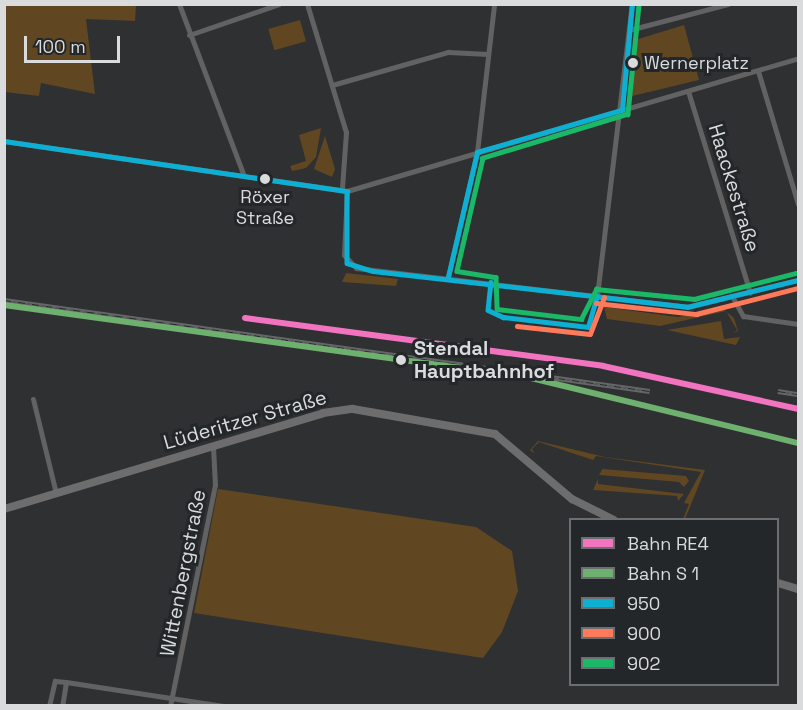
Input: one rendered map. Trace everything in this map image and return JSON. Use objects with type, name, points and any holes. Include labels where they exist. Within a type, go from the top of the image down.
[{"type":"main road","name":"Lüderitzer Straße","points":[[6,507],[343,410],[471,426],[509,442],[572,499],[612,518]]},
{"type":"main road","points":[[779,584],[798,589]]},
{"type":"street","points":[[179,4],[243,172]]},
{"type":"street","points":[[189,35],[279,4]]},
{"type":"street","points":[[307,4],[346,132],[347,263],[687,307],[733,298],[798,280]]},
{"type":"street","points":[[448,277],[477,152],[494,4]]},
{"type":"street","points":[[597,296],[622,110],[632,4]]},
{"type":"street","points":[[629,30],[728,4]]},
{"type":"street","points":[[332,85],[447,52],[488,54]]},
{"type":"street","points":[[4,141],[243,172],[345,190],[798,58]]},
{"type":"street","points":[[758,71],[798,204]]},
{"type":"street","name":"Haackestraße","points":[[688,91],[750,293]]},
{"type":"street","points":[[733,298],[743,316],[798,324]]},
{"type":"street","points":[[33,399],[56,493]]},
{"type":"street","name":"Wittenbergstraße","points":[[170,705],[215,485],[213,446]]},
{"type":"street","points":[[49,705],[53,682],[66,682],[223,705]]},
{"type":"street","points":[[62,705],[66,682]]},
{"type":"shaded area","points":[[5,4],[136,5],[135,21],[86,19],[95,94],[41,83],[39,96],[5,92]]},
{"type":"shaded area","points":[[300,20],[306,41],[274,50],[268,29]]},
{"type":"shaded area","name":"Wernerplatz","points":[[684,25],[699,80],[632,96],[635,40]]},
{"type":"shaded area","points":[[321,128],[316,157],[306,168],[292,171],[290,166],[306,161],[299,135]]},
{"type":"shaded area","points":[[325,136],[335,169],[332,177],[314,169]]},
{"type":"shaded area","points":[[346,273],[398,279],[396,286],[342,282]]},
{"type":"shaded area","points":[[604,307],[678,317],[723,309],[726,311],[660,326],[607,319]]},
{"type":"shaded area","points":[[726,312],[734,318],[738,331],[733,333],[737,330]]},
{"type":"shaded area","points":[[721,321],[724,339],[740,337],[736,345],[667,330]]},
{"type":"shaded area","points":[[538,441],[605,457],[705,470],[685,518],[683,518],[689,504],[684,503],[701,472],[596,456],[593,460],[539,442],[532,449],[535,454],[530,450]]},
{"type":"shaded area","points":[[605,465],[603,469],[686,476],[689,481],[684,487],[679,482],[599,475]]},
{"type":"shaded area","points":[[598,479],[598,484],[684,494],[678,501],[677,496],[593,490]]},
{"type":"shaded area","points":[[218,489],[476,527],[512,551],[518,591],[502,632],[483,658],[194,613]]},
{"type":"railway","points":[[4,300],[650,391]]},
{"type":"railway","points":[[778,391],[798,394]]},
{"type":"rail line","name":"RE4","points":[[245,318],[603,366],[798,409]]},
{"type":"transit line","name":"950","points":[[448,277],[477,152],[622,110],[632,4]]},
{"type":"transit line","name":"902","points":[[639,5],[628,114],[483,158],[457,271],[496,277],[497,309],[581,319],[596,289],[694,299],[796,273]]},
{"type":"transit line","name":"950","points":[[4,141],[347,191]]},
{"type":"transit line","name":"950","points":[[347,191],[347,263]]},
{"type":"transit line","name":"950","points":[[347,263],[373,271],[687,307],[798,280]]},
{"type":"transit line","name":"950","points":[[491,282],[488,310],[503,317],[588,327],[597,296]]},
{"type":"transit line","name":"900","points":[[596,303],[696,314],[798,288]]},
{"type":"transit line","name":"900","points":[[517,326],[590,334],[604,298]]},
{"type":"transit line","points":[[4,305],[527,377],[798,443]]},
{"type":"place","name":"Wernerplatz","points":[[633,63]]},
{"type":"place","name":"Röxer Straße","points":[[265,179]]},
{"type":"place","name":"Stendal Hauptbahnhof","points":[[401,360]]}]
